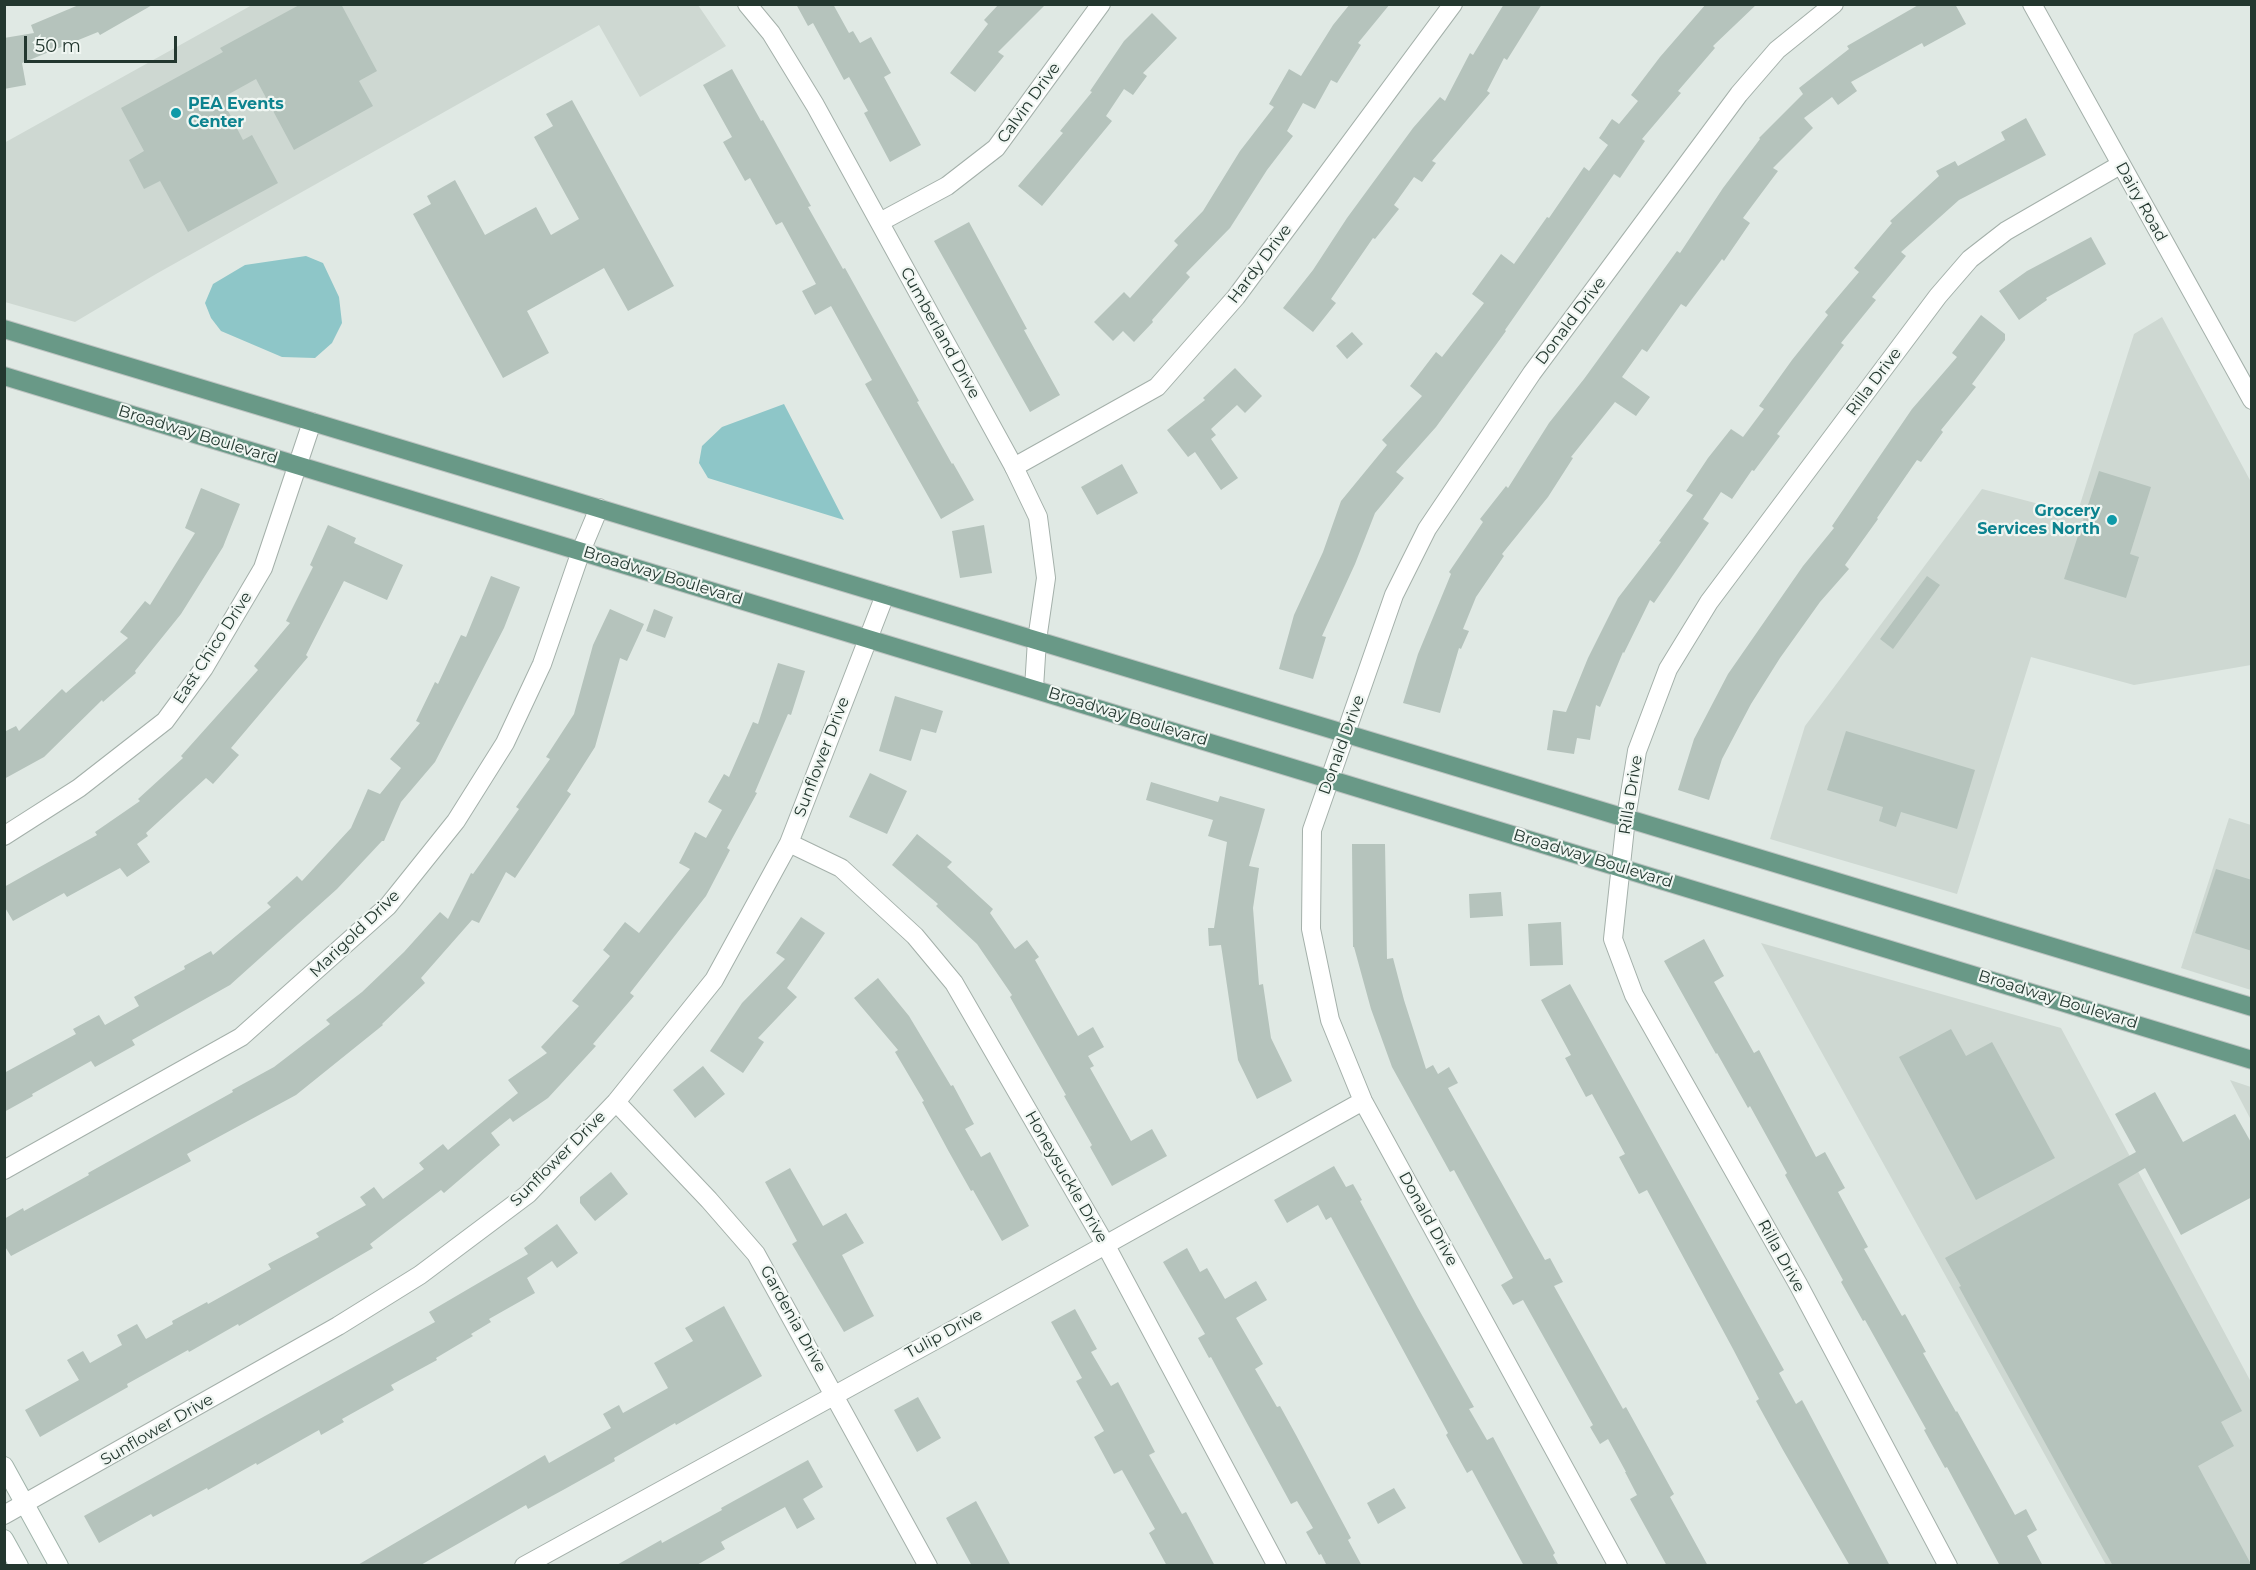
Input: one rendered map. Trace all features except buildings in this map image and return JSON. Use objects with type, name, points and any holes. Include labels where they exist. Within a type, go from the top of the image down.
[{"type":"main road","points":[[4,329],[2252,1007]]},
{"type":"main road","name":"Broadway Boulevard","points":[[4,376],[2252,1060]]},
{"type":"street","name":"Cumberland Drive","points":[[747,4],[771,33],[815,105],[1014,467],[1038,518],[1046,578],[1036,640],[1034,688]]},
{"type":"street","name":"Calvin Drive","points":[[880,222],[947,186],[996,148],[1101,4]]},
{"type":"street","name":"Hardy Drive","points":[[1014,467],[1156,387],[1236,297],[1453,4]]},
{"type":"street","name":"Donald Drive","points":[[1618,1566],[1363,1101],[1330,1020],[1311,929],[1312,830],[1394,596],[1427,529],[1532,373],[1739,94],[1778,50],[1834,4]]},
{"type":"street","name":"Dairy Road","points":[[2032,4],[2252,400]]},
{"type":"street","name":"Rilla Drive","points":[[1948,1566],[1798,1284],[1634,995],[1613,939],[1626,818],[1637,751],[1668,669],[1709,602],[1938,296],[1970,259],[2006,231],[2120,165]]},
{"type":"street","name":"East Chico Drive","points":[[4,836],[79,788],[165,721],[204,668],[263,568],[312,422]]},
{"type":"street","name":"Marigold Drive","points":[[4,1170],[241,1037],[388,906],[456,821],[505,743],[542,664],[581,551],[599,508]]},
{"type":"street","name":"Sunflower Drive","points":[[4,1515],[338,1326],[420,1275],[528,1194],[616,1102],[714,980],[789,843],[885,595]]},
{"type":"street","name":"Honeysuckle Drive","points":[[789,843],[841,868],[915,936],[954,983],[1105,1244],[1277,1566]]},
{"type":"street","name":"Tulip Drive","points":[[524,1566],[1363,1101]]},
{"type":"street","name":"Gardenia Drive","points":[[616,1102],[709,1200],[756,1254],[928,1566]]},
{"type":"street","points":[[4,1466],[59,1566]]},
{"type":"street","points":[[4,1539],[19,1566]]},
{"type":"shaded area","points":[[252,5],[698,5],[726,46],[640,97],[599,25],[156,274],[75,322],[5,302],[4,143]]},
{"type":"shaded area","points":[[2162,317],[2251,482],[2251,665],[2134,685],[2031,657],[1957,894],[1770,839],[1805,726],[1982,489],[2077,514],[2134,334]]},
{"type":"shaded area","points":[[2229,818],[2251,825],[2251,990],[2181,968]]},
{"type":"shaded area","points":[[1761,943],[2061,1028],[2251,1382],[2251,1565],[2106,1565]]},
{"type":"shaded area","points":[[2230,1080],[2251,1087],[2251,1120]]},
{"type":"water","points":[[306,256],[323,263],[339,297],[342,323],[332,343],[315,358],[282,357],[221,331],[211,318],[205,303],[213,284],[245,265]]},
{"type":"water","points":[[784,404],[844,520],[708,478],[699,463],[702,446],[722,427]]},
{"type":"place","name":"PEA Events Center","points":[[176,113]]},
{"type":"place","name":"Grocery Services North","points":[[2112,520]]}]
